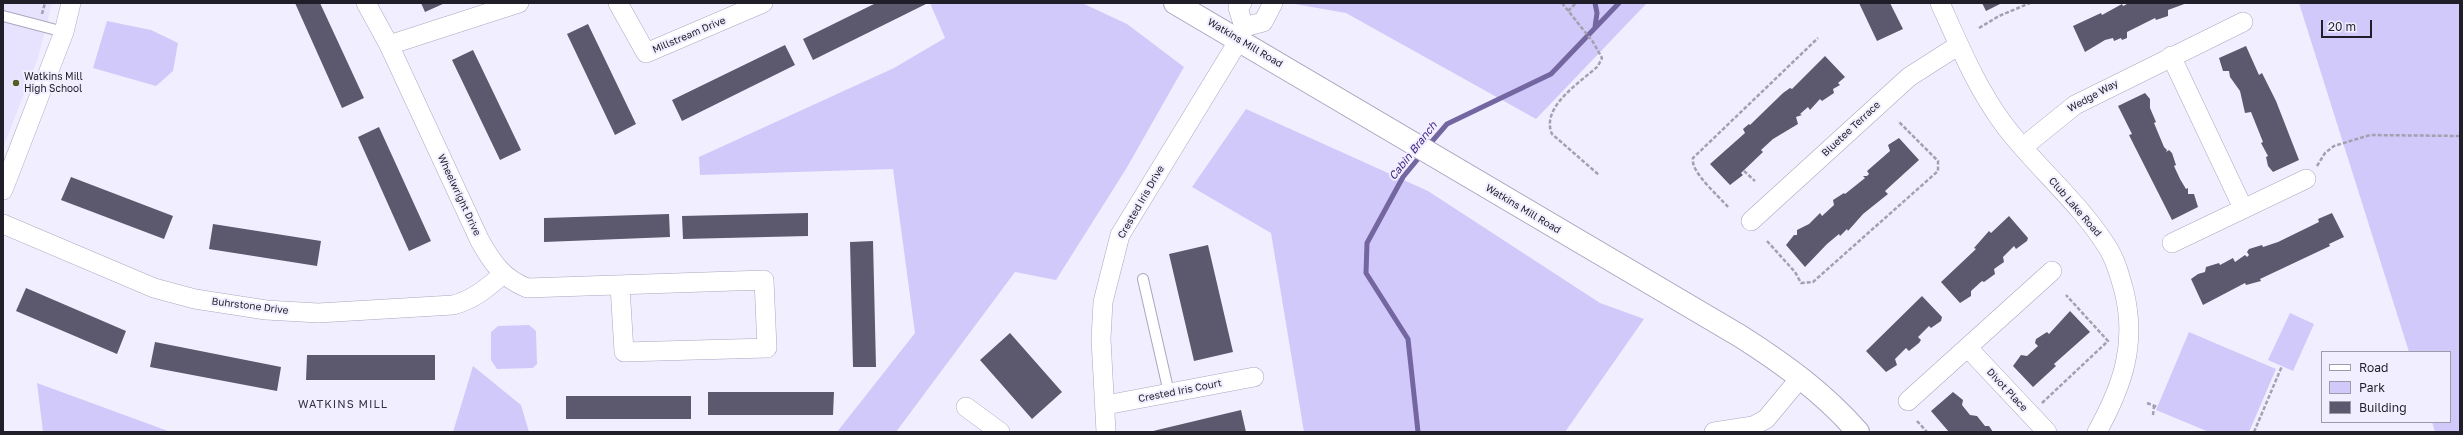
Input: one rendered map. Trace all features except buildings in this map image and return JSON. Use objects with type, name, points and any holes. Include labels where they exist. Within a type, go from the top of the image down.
[{"type":"street","points":[[3,190],[64,32],[71,3]]},
{"type":"street","name":"Wheelwright Drive","points":[[366,3],[388,45],[480,241],[494,266],[502,274],[527,288],[764,280],[766,348],[624,352],[620,286]]},
{"type":"street","points":[[388,45],[519,3]]},
{"type":"street","name":"Millstream Drive","points":[[618,3],[646,53],[763,3]]},
{"type":"street","name":"Watkins Mill Road","points":[[1175,3],[1241,33],[1387,128],[1740,336],[1801,377],[1827,398],[1858,432]]},
{"type":"street","points":[[1242,3],[1238,8],[1241,33],[1263,22],[1273,3]]},
{"type":"street","name":"Club Lake Road","points":[[1940,3],[1985,98],[2023,147],[2095,230],[2116,262],[2121,278],[2130,325],[2130,344],[2119,384],[2110,409],[2097,432]]},
{"type":"street","name":"Wedge Way","points":[[2023,147],[2075,105],[2171,56],[2243,22]]},
{"type":"street","name":"Crested Iris Drive","points":[[1106,432],[1106,405],[1101,339],[1103,302],[1120,236],[1241,33]]},
{"type":"street","name":"Bluetee Terrace","points":[[1751,221],[1909,78],[1959,45]]},
{"type":"street","points":[[2171,56],[2243,208]]},
{"type":"street","points":[[2172,243],[2306,179]]},
{"type":"street","name":"Buhrstone Drive","points":[[3,224],[154,288],[195,299],[266,310],[339,312],[453,304],[463,302],[484,291],[502,274]]},
{"type":"street","points":[[1908,401],[2052,271]]},
{"type":"street","name":"Divot Place","points":[[1968,348],[2047,432]]},
{"type":"street","name":"Crested Iris Court","points":[[1106,405],[1254,377]]},
{"type":"street","points":[[1714,432],[1753,426],[1766,419],[1801,377]]},
{"type":"street","points":[[966,406],[1000,432]]},
{"type":"lane","points":[[3,16],[64,32]]},
{"type":"lane","points":[[1143,280],[1169,393]]},
{"type":"path","points":[[42,14],[45,3]]},
{"type":"path","points":[[1562,3],[1593,42],[1602,58],[1598,66],[1558,104],[1549,119],[1549,127],[1552,134],[1599,175]]},
{"type":"path","points":[[1568,11],[1576,3]]},
{"type":"path","points":[[1979,28],[1999,16],[2030,3]]},
{"type":"path","points":[[1728,206],[1699,175],[1694,167],[1693,158],[1818,38]]},
{"type":"path","points":[[1767,240],[1795,272],[1801,283],[1813,282],[1935,174],[1939,166],[1938,160],[1898,121]]},
{"type":"path","points":[[2318,164],[2325,153],[2334,146],[2347,144],[2370,135],[2460,136]]},
{"type":"path","points":[[1744,170],[1755,181]]},
{"type":"path","points":[[2030,414],[2108,341],[2066,295]]},
{"type":"path","points":[[2254,432],[2282,366]]},
{"type":"path","points":[[2147,403],[2156,406],[2154,415]]},
{"type":"path","points":[[1917,421],[1927,432]]},
{"type":"shaded area","name":"Watkins Mill High School","points":[[3,3],[52,3],[38,58],[3,148]]},
{"type":"green space","points":[[930,3],[1082,3],[1127,24],[1184,67],[1126,169],[1056,280],[1015,272],[896,432],[837,432],[915,333],[893,169],[700,175],[699,157],[894,68],[945,38]]},
{"type":"green space","points":[[1289,3],[1647,3],[1536,119],[1346,13]]},
{"type":"green space","points":[[2299,3],[2460,3],[2460,432],[2435,432],[2432,423],[2451,423],[2451,351],[2409,351]]},
{"type":"green space","points":[[107,21],[151,30],[178,43],[173,71],[156,86],[93,68]]},
{"type":"green space","points":[[1246,109],[1428,191],[1600,303],[1644,319],[1565,432],[1304,432],[1271,233],[1192,187]]},
{"type":"green space","points":[[2290,313],[2314,324],[2293,371],[2268,360]]},
{"type":"green space","points":[[529,325],[536,331],[537,364],[533,368],[497,369],[491,360],[491,332],[498,326]]},
{"type":"green space","points":[[2189,332],[2276,369],[2249,432],[2209,432],[2156,410]]},
{"type":"green space","points":[[473,366],[521,405],[529,432],[453,432]]},
{"type":"green space","points":[[37,383],[168,431],[176,432],[43,432]]},
{"type":"waterway","points":[[1595,3],[1597,13],[1595,27]]},
{"type":"waterway","name":"Cabin Branch","points":[[1428,146],[1447,124],[1551,74],[1619,3]]},
{"type":"waterway","name":"Cabin Branch","points":[[1418,432],[1408,339],[1366,273],[1367,243],[1403,177],[1422,154]]},
{"type":"place","name":"Watkins Mill High School","points":[[16,83]]},
{"type":"district","name":"WATKINS MILL","points":[[343,405]]}]
